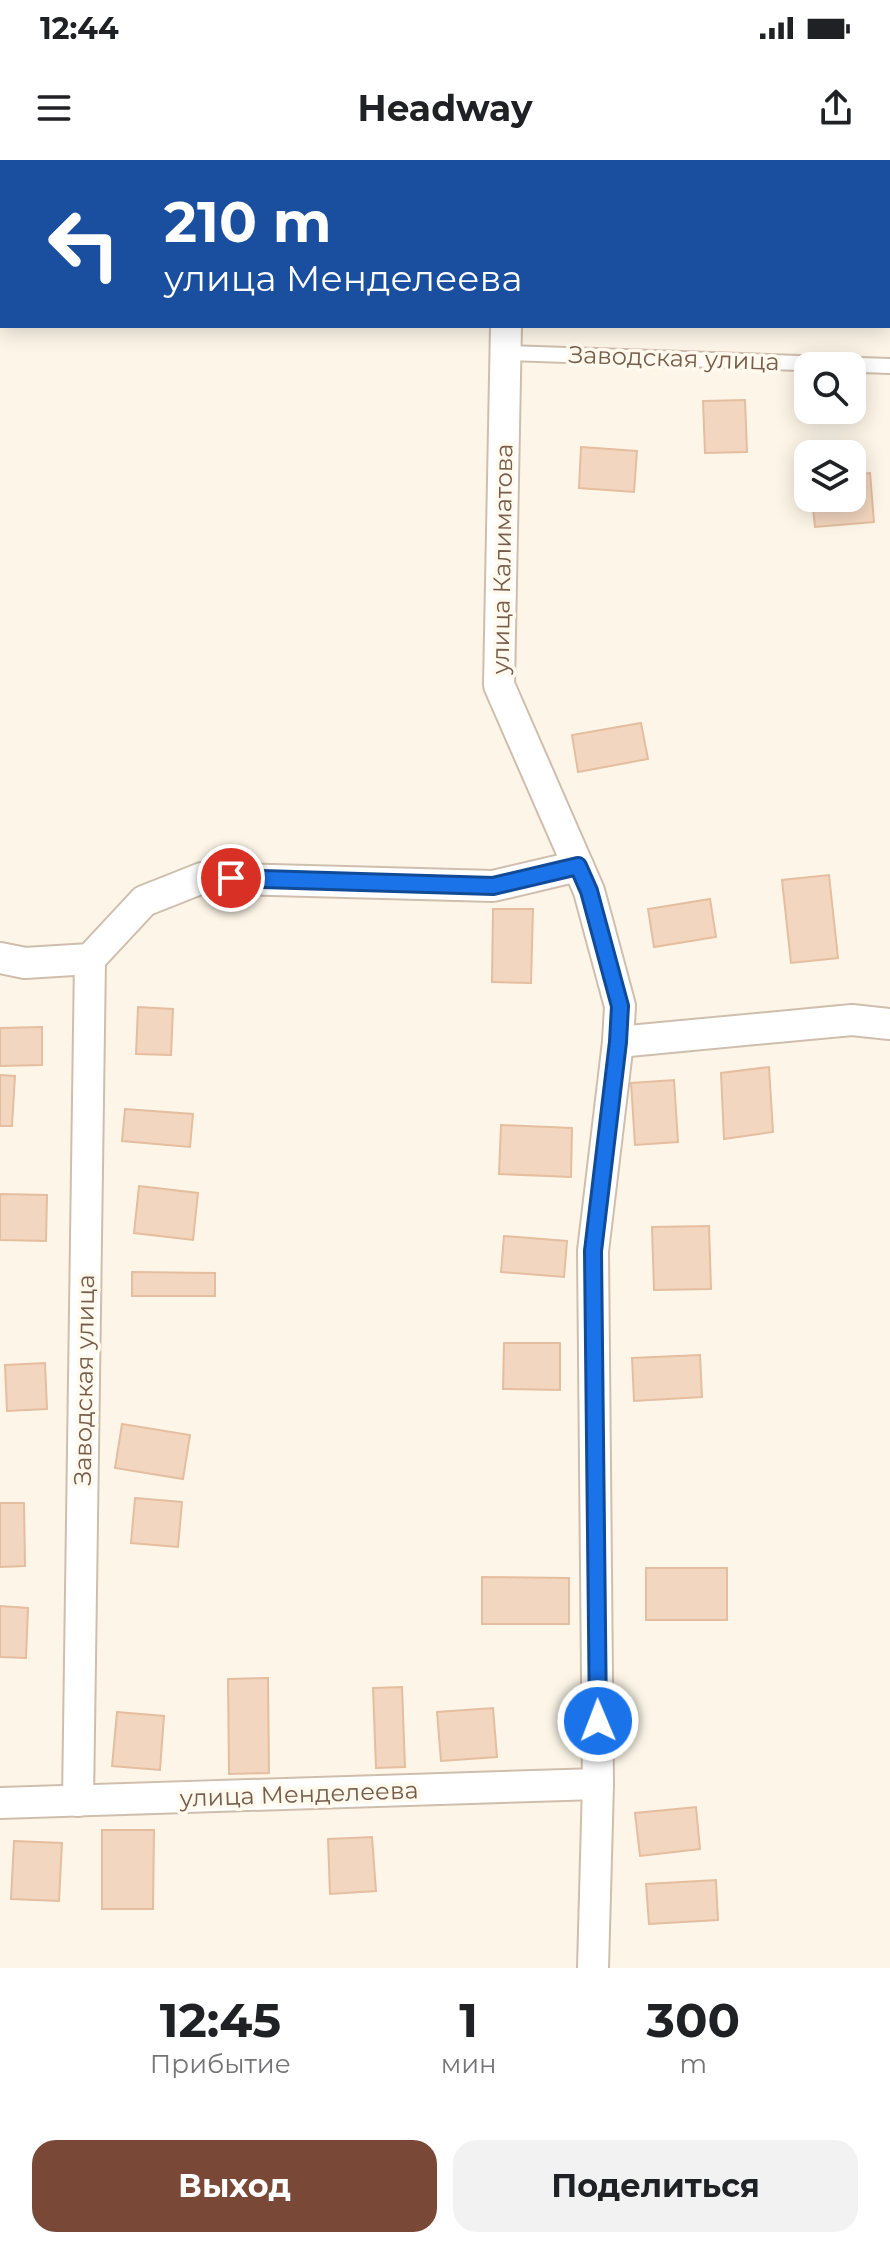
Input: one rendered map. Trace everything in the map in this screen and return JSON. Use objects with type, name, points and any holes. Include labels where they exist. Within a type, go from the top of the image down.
[{"type":"street","name":"улица Калиматова","points":[[506,340],[499,685],[589,891],[620,1006],[593,1251],[598,1784],[593,1968]]},
{"type":"street","points":[[0,958],[25,963],[90,959],[144,901],[202,878],[493,886],[578,866]]},
{"type":"street","name":"Заводская улица","points":[[78,1801],[90,959]]},
{"type":"street","points":[[618,1042],[852,1020],[890,1024]]},
{"type":"street","name":"улица Менделеева","points":[[0,1803],[598,1784]]},
{"type":"lane","name":"Заводская улица","points":[[506,340],[890,366]]},
{"type":"building","points":[[745,400],[747,452],[705,453],[703,401]]},
{"type":"building","points":[[581,447],[637,451],[634,492],[579,488]]},
{"type":"building","points":[[866,473],[870,473],[874,522],[815,527],[813,512],[866,512]]},
{"type":"building","points":[[641,723],[648,759],[578,772],[572,735]]},
{"type":"building","points":[[829,875],[838,958],[791,963],[782,880]]},
{"type":"building","points":[[710,899],[716,937],[654,947],[648,909]]},
{"type":"building","points":[[493,909],[533,909],[531,983],[492,982]]},
{"type":"building","points":[[138,1007],[173,1009],[171,1055],[136,1054]]},
{"type":"building","points":[[42,1027],[42,1065],[0,1066],[0,1028]]},
{"type":"building","points":[[769,1067],[773,1132],[724,1139],[721,1073]]},
{"type":"building","points":[[0,1075],[15,1076],[12,1126],[0,1126]]},
{"type":"building","points":[[674,1080],[678,1142],[635,1145],[631,1083]]},
{"type":"building","points":[[125,1109],[193,1114],[190,1147],[122,1141]]},
{"type":"building","points":[[501,1125],[572,1128],[571,1177],[499,1174]]},
{"type":"building","points":[[139,1186],[198,1193],[193,1240],[134,1233]]},
{"type":"building","points":[[0,1194],[47,1195],[46,1241],[0,1240]]},
{"type":"building","points":[[709,1226],[711,1289],[654,1290],[652,1227]]},
{"type":"building","points":[[504,1236],[567,1241],[564,1277],[501,1272]]},
{"type":"building","points":[[132,1272],[215,1273],[215,1296],[132,1296]]},
{"type":"building","points":[[504,1343],[560,1343],[560,1390],[503,1389]]},
{"type":"building","points":[[700,1355],[702,1397],[634,1401],[632,1358]]},
{"type":"building","points":[[45,1363],[47,1409],[7,1411],[5,1365]]},
{"type":"building","points":[[122,1424],[190,1435],[183,1479],[115,1468]]},
{"type":"building","points":[[135,1498],[182,1502],[178,1547],[131,1543]]},
{"type":"building","points":[[0,1503],[24,1503],[25,1566],[0,1567]]},
{"type":"building","points":[[646,1568],[727,1568],[727,1620],[646,1620]]},
{"type":"building","points":[[482,1577],[569,1578],[569,1624],[482,1624]]},
{"type":"building","points":[[0,1606],[28,1608],[26,1658],[0,1657]]},
{"type":"building","points":[[268,1678],[269,1773],[229,1774],[228,1679]]},
{"type":"building","points":[[402,1687],[405,1767],[376,1768],[373,1688]]},
{"type":"building","points":[[493,1708],[497,1757],[441,1761],[437,1712]]},
{"type":"building","points":[[117,1712],[164,1716],[160,1770],[112,1766]]},
{"type":"building","points":[[696,1807],[700,1849],[640,1856],[635,1813]]},
{"type":"building","points":[[102,1830],[154,1830],[153,1909],[102,1909]]},
{"type":"building","points":[[372,1837],[376,1891],[330,1894],[328,1839]]},
{"type":"building","points":[[14,1841],[62,1843],[59,1901],[11,1899]]},
{"type":"building","points":[[716,1880],[718,1920],[649,1924],[646,1884]]},
{"type":"route","points":[[231,878],[493,886],[578,866],[589,891],[620,1006],[593,1251],[598,1721]]}]
